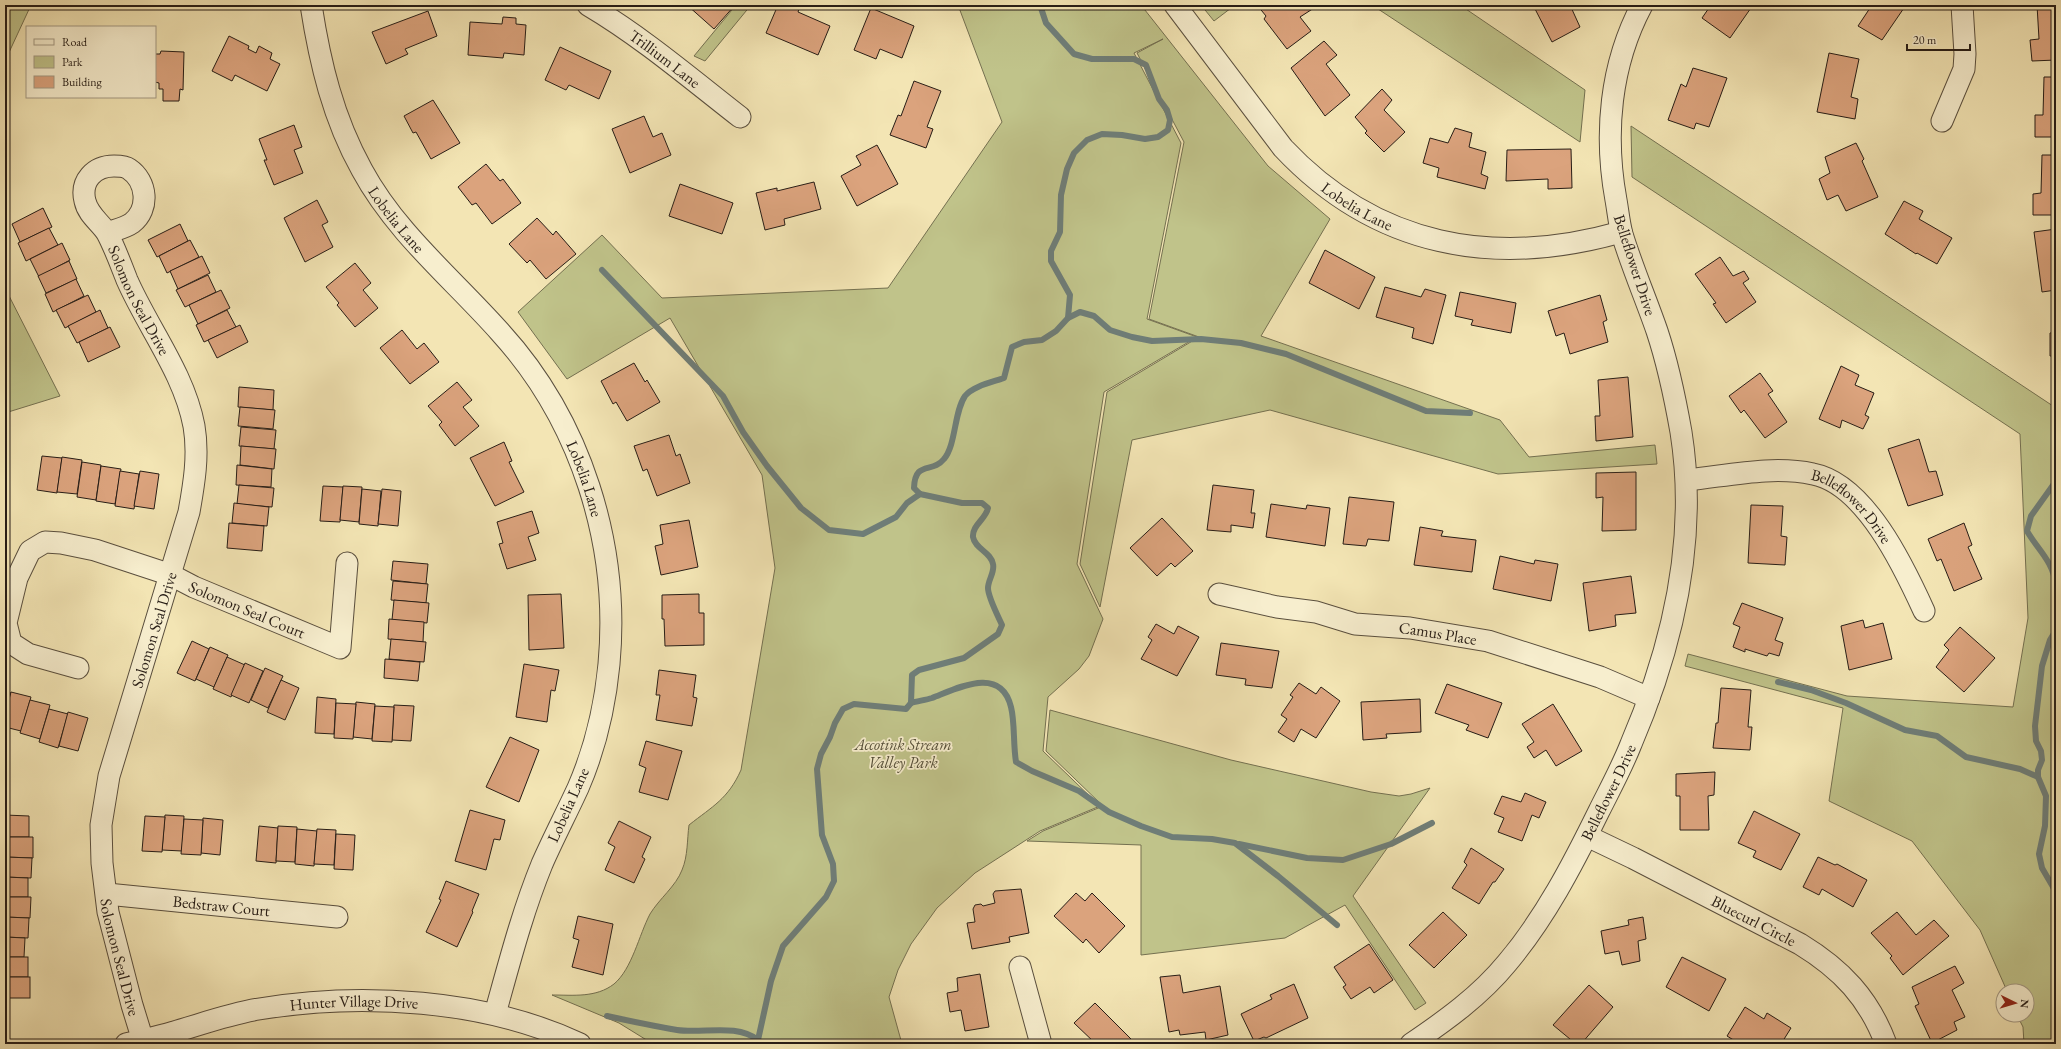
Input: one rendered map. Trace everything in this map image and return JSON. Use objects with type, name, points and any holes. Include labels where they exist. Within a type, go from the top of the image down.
[{"type":"street","name":"Lobelia Lane","points":[[311,5],[319,54],[326,84],[342,130],[362,171],[400,226],[502,333],[532,372],[564,424],[581,461],[593,497],[603,537],[609,582],[611,623],[609,664],[603,705],[592,748],[578,786],[542,863],[522,917],[495,1014]]},
{"type":"street","name":"Trillium Lane","points":[[588,5],[614,20],[646,43],[740,117]]},
{"type":"street","name":"Lobelia Lane","points":[[1175,5],[1283,148],[1298,164],[1333,193],[1351,205],[1387,223],[1426,237],[1462,246],[1499,250],[1542,248],[1574,244],[1622,232]]},
{"type":"street","name":"Belleflower Drive","points":[[1410,1044],[1439,1025],[1472,998],[1506,965],[1535,926],[1587,836],[1631,745],[1666,650],[1680,584],[1685,529],[1686,480],[1681,433],[1671,381],[1658,333],[1622,232],[1613,185],[1609,148],[1612,94],[1619,62],[1633,21],[1642,5]]},
{"type":"street","points":[[1942,121],[1964,69],[1965,54],[1962,5]]},
{"type":"street","name":"Solomon Seal Drive","points":[[107,233],[136,300],[165,353],[187,400],[194,426],[196,467],[189,512],[110,776],[101,825],[102,863],[110,920],[132,1005],[138,1043]]},
{"type":"street","name":"Belleflower Drive","points":[[1686,480],[1757,472],[1788,471],[1814,474],[1830,479],[1843,487],[1861,505],[1894,550],[1904,567],[1924,611]]},
{"type":"street","name":"Solomon Seal Court","points":[[78,668],[28,654],[10,643],[6,623],[16,578],[30,551],[45,542],[61,543],[96,550],[171,575],[194,587],[340,648],[347,563]]},
{"type":"street","name":"Camus Place","points":[[1219,594],[1277,607],[1316,612],[1355,624],[1410,628],[1488,641],[1600,677],[1649,698]]},
{"type":"street","name":"Bluecurl Circle","points":[[1587,836],[1647,865],[1800,944],[1822,958],[1848,979],[1872,1013],[1886,1044]]},
{"type":"street","name":"Bedstraw Court","points":[[107,894],[337,917]]},
{"type":"street","points":[[1020,967],[1041,1044]]},
{"type":"street","name":"Hunter Village Drive","points":[[138,1043],[250,1011],[322,1001],[399,1001],[495,1014],[567,1038],[580,1044]]},
{"type":"green space","points":[[5,5],[31,5],[5,61]]},
{"type":"green space","points":[[736,5],[751,5],[705,61],[694,56]]},
{"type":"green space","name":"Accotink Stream Valley Park","points":[[958,5],[1141,5],[1268,166],[1330,219],[1261,336],[1500,420],[1529,457],[1655,445],[1657,464],[1498,474],[1270,410],[1132,440],[1100,607],[1080,564],[1107,392],[1199,337],[1149,319],[1184,142],[1137,53],[1163,39],[1134,53],[1181,143],[1147,319],[1197,337],[1104,392],[1077,564],[1103,619],[1089,656],[1079,669],[1048,697],[1043,751],[1100,806],[1040,831],[975,873],[937,908],[911,944],[898,970],[889,997],[902,1044],[653,1044],[619,1023],[552,995],[584,995],[600,992],[614,984],[620,978],[626,970],[635,951],[650,914],[676,882],[682,870],[686,854],[689,825],[713,807],[725,795],[731,788],[741,770],[775,568],[762,475],[670,318],[567,379],[518,312],[602,235],[662,298],[888,288],[1002,122]]},
{"type":"green space","points":[[1201,5],[1235,5],[1214,21]]},
{"type":"green space","points":[[1372,5],[1460,5],[1585,90],[1580,142]]},
{"type":"green space","points":[[1631,126],[2056,408],[2056,1044],[2024,1044],[2023,1027],[2021,1023],[2035,1023],[2035,983],[2003,983],[1980,930],[1912,841],[1829,801],[1843,708],[1685,666],[1688,654],[1847,696],[2013,707],[2028,618],[2020,434],[1632,177]]},
{"type":"green space","points":[[5,288],[60,396],[5,413]]},
{"type":"green space","points":[[1050,710],[1231,760],[1371,792],[1399,796],[1430,788],[1353,896],[1426,1003],[1415,1010],[1345,905],[1285,938],[1141,955],[1141,845],[1027,841],[1043,831],[1103,806],[1046,751]]},
{"type":"building","points":[[687,5],[735,5],[714,29]]},
{"type":"building","points":[[778,5],[789,5],[799,9],[798,12],[830,26],[818,55],[766,33]]},
{"type":"building","points":[[1257,5],[1312,5],[1314,8],[1300,17],[1311,31],[1287,49],[1264,19],[1266,16]]},
{"type":"building","points":[[1533,5],[1570,5],[1580,27],[1552,42]]},
{"type":"building","points":[[1711,5],[1753,5],[1730,38],[1702,18]]},
{"type":"building","points":[[1872,5],[1906,5],[1882,40],[1858,26]]},
{"type":"building","points":[[2037,5],[2056,5],[2056,60],[2032,61],[2030,40],[2039,39]]},
{"type":"building","points":[[871,8],[914,26],[902,58],[880,49],[876,59],[854,50]]},
{"type":"building","points":[[428,11],[437,36],[405,49],[408,54],[386,64],[372,32]]},
{"type":"building","points":[[503,17],[516,18],[516,24],[526,25],[524,55],[504,53],[503,58],[468,55],[470,22],[502,24]]},
{"type":"building","points":[[229,36],[249,46],[248,49],[256,53],[259,46],[272,53],[270,59],[280,64],[267,91],[235,75],[232,81],[212,71]]},
{"type":"building","points":[[1324,41],[1337,55],[1326,64],[1350,95],[1325,116],[1291,68]]},
{"type":"building","points":[[560,47],[611,71],[599,99],[569,85],[566,90],[545,80]]},
{"type":"building","points":[[161,51],[184,52],[183,90],[180,89],[179,101],[163,101],[163,89],[159,89],[159,83],[156,82],[156,54],[160,54]]},
{"type":"building","points":[[1829,53],[1859,59],[1851,97],[1858,99],[1855,119],[1817,112]]},
{"type":"building","points":[[1693,68],[1727,78],[1709,127],[1696,123],[1694,129],[1668,120],[1681,84],[1686,87]]},
{"type":"building","points":[[2044,77],[2056,77],[2056,137],[2035,137],[2035,115],[2043,115]]},
{"type":"building","points":[[914,81],[941,91],[927,127],[933,129],[926,148],[890,135],[898,115],[901,116]]},
{"type":"building","points":[[1382,89],[1392,100],[1384,110],[1405,132],[1384,152],[1365,133],[1367,131],[1355,117]]},
{"type":"building","points":[[433,100],[460,143],[431,159],[416,132],[413,133],[404,116]]},
{"type":"building","points":[[644,116],[653,137],[662,133],[671,155],[630,173],[612,129]]},
{"type":"building","points":[[294,125],[302,147],[294,150],[303,173],[274,185],[264,160],[267,160],[259,139]]},
{"type":"building","points":[[1455,128],[1472,133],[1469,147],[1486,152],[1481,174],[1488,177],[1485,189],[1437,177],[1439,168],[1423,163],[1430,138],[1448,143]]},
{"type":"building","points":[[1856,143],[1864,159],[1862,161],[1878,197],[1846,211],[1838,195],[1827,200],[1819,179],[1830,173],[1825,157]]},
{"type":"building","points":[[877,145],[898,184],[857,206],[841,176],[861,165],[856,156]]},
{"type":"building","points":[[1571,149],[1572,188],[1548,189],[1548,179],[1506,181],[1507,150]]},
{"type":"building","points":[[2042,155],[2056,155],[2056,215],[2033,215],[2033,194],[2041,193]]},
{"type":"building","points":[[486,164],[500,181],[503,179],[521,203],[492,224],[476,203],[472,205],[458,187]]},
{"type":"building","points":[[814,182],[821,209],[784,219],[785,225],[765,230],[756,193],[777,188],[777,191]]},
{"type":"building","points":[[680,184],[733,203],[722,234],[669,216]]},
{"type":"building","points":[[317,200],[328,222],[322,225],[333,247],[305,262],[284,218]]},
{"type":"building","points":[[1904,201],[1923,211],[1919,219],[1952,238],[1937,264],[1917,253],[1916,254],[1885,234]]},
{"type":"building","points":[[43,208],[52,227],[20,242],[12,224]]},
{"type":"building","points":[[537,218],[553,235],[556,231],[576,254],[546,279],[530,260],[527,263],[509,244]]},
{"type":"building","points":[[180,224],[188,241],[157,257],[148,240]]},
{"type":"building","points":[[49,228],[58,245],[26,261],[18,243]]},
{"type":"building","points":[[2056,229],[2056,290],[2042,292],[2034,232]]},
{"type":"building","points":[[190,240],[199,257],[167,273],[159,256]]},
{"type":"building","points":[[62,243],[70,260],[39,277],[30,259]]},
{"type":"building","points":[[1325,250],[1375,277],[1359,309],[1309,283]]},
{"type":"building","points":[[202,256],[210,273],[178,289],[170,271]]},
{"type":"building","points":[[1720,257],[1733,276],[1744,271],[1749,279],[1743,283],[1756,302],[1726,323],[1713,304],[1716,303],[1695,274]]},
{"type":"building","points":[[69,261],[77,279],[46,293],[38,276]]},
{"type":"building","points":[[355,263],[371,283],[363,290],[378,308],[355,327],[337,305],[339,303],[326,287]]},
{"type":"building","points":[[208,275],[216,292],[185,307],[176,290]]},
{"type":"building","points":[[76,279],[84,296],[53,312],[45,294]]},
{"type":"building","points":[[1385,287],[1421,297],[1425,289],[1446,295],[1433,344],[1412,338],[1414,328],[1376,317]]},
{"type":"building","points":[[221,290],[230,308],[198,324],[189,305]]},
{"type":"building","points":[[1460,292],[1516,303],[1511,333],[1471,325],[1473,320],[1455,316]]},
{"type":"building","points":[[88,295],[96,312],[65,328],[56,310]]},
{"type":"building","points":[[1600,295],[1607,320],[1603,322],[1608,342],[1570,354],[1564,333],[1556,336],[1548,311]]},
{"type":"building","points":[[100,310],[108,328],[77,343],[68,326]]},
{"type":"building","points":[[227,310],[236,327],[204,342],[196,325]]},
{"type":"building","points":[[240,325],[248,342],[217,358],[208,340]]},
{"type":"building","points":[[110,327],[120,347],[88,362],[79,342]]},
{"type":"building","points":[[402,330],[417,349],[424,343],[439,362],[410,384],[380,348]]},
{"type":"building","points":[[2056,332],[2056,356],[2050,356],[2050,333]]},
{"type":"building","points":[[634,363],[645,382],[647,380],[660,402],[627,421],[616,402],[613,404],[601,381]]},
{"type":"building","points":[[1841,366],[1859,375],[1855,385],[1874,393],[1865,415],[1869,417],[1863,429],[1842,420],[1840,428],[1819,419]]},
{"type":"building","points":[[1760,373],[1773,391],[1768,394],[1787,422],[1765,438],[1744,410],[1741,413],[1729,396]]},
{"type":"building","points":[[1628,377],[1633,437],[1596,441],[1595,416],[1600,416],[1598,380]]},
{"type":"building","points":[[457,382],[472,400],[463,407],[479,426],[455,446],[439,425],[442,422],[428,406]]},
{"type":"building","points":[[239,387],[274,390],[273,410],[238,407]]},
{"type":"building","points":[[240,407],[275,410],[273,429],[238,426]]},
{"type":"building","points":[[241,427],[276,430],[274,449],[239,446]]},
{"type":"building","points":[[669,435],[676,456],[680,454],[690,483],[657,496],[647,469],[643,471],[634,446]]},
{"type":"building","points":[[1919,439],[1929,472],[1936,471],[1943,495],[1908,506],[1888,449]]},
{"type":"building","points":[[504,442],[512,461],[509,462],[524,492],[495,506],[470,458]]},
{"type":"building","points":[[241,446],[276,449],[274,469],[240,465]]},
{"type":"building","points":[[42,456],[62,458],[57,493],[37,490]]},
{"type":"building","points":[[62,457],[82,460],[77,494],[57,492]]},
{"type":"building","points":[[82,462],[101,465],[96,500],[77,497]]},
{"type":"building","points":[[237,465],[272,469],[271,487],[236,485]]},
{"type":"building","points":[[101,466],[121,469],[115,504],[96,501]]},
{"type":"building","points":[[120,471],[139,474],[134,509],[115,506]]},
{"type":"building","points":[[140,471],[159,474],[154,509],[134,506]]},
{"type":"building","points":[[1636,472],[1636,530],[1602,531],[1603,497],[1596,498],[1596,473]]},
{"type":"building","points":[[239,485],[274,488],[272,507],[237,504]]},
{"type":"building","points":[[1213,485],[1254,490],[1251,513],[1255,513],[1253,528],[1231,525],[1231,532],[1207,530]]},
{"type":"building","points":[[323,486],[343,487],[340,522],[320,521]]},
{"type":"building","points":[[343,486],[362,487],[359,522],[340,520]]},
{"type":"building","points":[[362,489],[381,491],[378,526],[359,524]]},
{"type":"building","points":[[382,489],[401,491],[398,526],[378,524]]},
{"type":"building","points":[[1349,497],[1394,502],[1389,541],[1368,539],[1366,546],[1343,544]]},
{"type":"building","points":[[234,503],[269,507],[267,526],[232,523]]},
{"type":"building","points":[[1271,504],[1306,509],[1307,505],[1330,508],[1325,546],[1266,537]]},
{"type":"building","points":[[1751,505],[1783,506],[1781,536],[1787,537],[1785,565],[1748,563]]},
{"type":"building","points":[[532,511],[539,533],[528,537],[536,560],[507,569],[499,544],[503,543],[497,522]]},
{"type":"building","points":[[1162,518],[1193,551],[1175,567],[1171,563],[1157,576],[1130,548]]},
{"type":"building","points":[[689,520],[698,567],[661,575],[655,546],[663,544],[660,525]]},
{"type":"building","points":[[229,523],[264,526],[262,551],[227,548]]},
{"type":"building","points":[[1964,523],[1972,545],[1968,547],[1982,579],[1954,591],[1941,559],[1937,561],[1928,539]]},
{"type":"building","points":[[1420,527],[1443,531],[1441,536],[1476,540],[1472,572],[1414,565]]},
{"type":"building","points":[[1500,556],[1534,564],[1535,560],[1558,564],[1551,601],[1493,589]]},
{"type":"building","points":[[393,561],[428,564],[426,584],[391,580]]},
{"type":"building","points":[[1631,576],[1636,613],[1615,615],[1616,626],[1589,631],[1583,583]]},
{"type":"building","points":[[393,581],[428,584],[426,603],[391,600]]},
{"type":"building","points":[[561,594],[564,648],[529,650],[528,595]]},
{"type":"building","points":[[699,594],[699,613],[704,613],[704,645],[665,646],[664,619],[662,619],[662,595]]},
{"type":"building","points":[[394,600],[429,603],[427,623],[392,620]]},
{"type":"building","points":[[1742,603],[1783,618],[1775,640],[1783,643],[1779,656],[1769,653],[1767,656],[1745,649],[1745,652],[1733,647],[1740,627],[1733,624]]},
{"type":"building","points":[[389,619],[424,622],[423,642],[388,639]]},
{"type":"building","points":[[1863,620],[1865,628],[1883,623],[1892,659],[1849,670],[1841,626]]},
{"type":"building","points":[[1156,624],[1174,634],[1178,626],[1199,637],[1177,676],[1141,659],[1152,640],[1148,637]]},
{"type":"building","points":[[1960,627],[1995,658],[1964,692],[1936,667],[1949,650],[1944,645]]},
{"type":"building","points":[[391,639],[426,642],[424,662],[389,659]]},
{"type":"building","points":[[192,641],[209,649],[195,681],[177,673]]},
{"type":"building","points":[[1221,643],[1279,651],[1272,688],[1245,685],[1246,679],[1216,675]]},
{"type":"building","points":[[210,647],[228,655],[214,687],[196,679]]},
{"type":"building","points":[[227,657],[245,665],[231,697],[213,689]]},
{"type":"building","points":[[385,659],[420,662],[418,681],[384,678]]},
{"type":"building","points":[[245,663],[263,671],[249,703],[231,695]]},
{"type":"building","points":[[524,664],[559,670],[555,691],[551,690],[547,722],[516,717]]},
{"type":"building","points":[[265,668],[283,676],[268,708],[251,700]]},
{"type":"building","points":[[659,670],[696,675],[693,697],[697,698],[692,726],[656,720],[660,695],[656,695]]},
{"type":"building","points":[[281,680],[299,688],[285,720],[267,712]]},
{"type":"building","points":[[1299,683],[1316,694],[1321,687],[1340,701],[1316,738],[1301,729],[1294,742],[1278,732],[1287,719],[1281,715],[1293,697],[1290,695]]},
{"type":"building","points":[[1447,684],[1502,703],[1488,738],[1466,730],[1469,725],[1435,713]]},
{"type":"building","points":[[1721,688],[1751,690],[1748,727],[1752,727],[1750,750],[1713,748],[1716,723],[1718,723]]},
{"type":"building","points":[[5,691],[11,693],[5,715]]},
{"type":"building","points":[[11,692],[31,697],[21,731],[5,727],[5,715]]},
{"type":"building","points":[[317,697],[336,699],[334,734],[315,733]]},
{"type":"building","points":[[1420,699],[1421,732],[1386,734],[1387,738],[1363,740],[1361,702]]},
{"type":"building","points":[[30,700],[50,705],[40,739],[20,733]]},
{"type":"building","points":[[356,702],[375,704],[372,739],[353,737]]},
{"type":"building","points":[[336,703],[356,704],[353,739],[334,738]]},
{"type":"building","points":[[1553,704],[1582,751],[1556,766],[1546,750],[1534,758],[1527,747],[1534,742],[1522,724]]},
{"type":"building","points":[[394,705],[414,706],[411,741],[392,740]]},
{"type":"building","points":[[375,706],[394,707],[392,742],[372,741]]},
{"type":"building","points":[[49,709],[68,714],[58,748],[39,742]]},
{"type":"building","points":[[68,712],[88,718],[78,751],[59,746]]},
{"type":"building","points":[[510,737],[539,750],[519,802],[486,787]]},
{"type":"building","points":[[646,741],[682,751],[668,800],[639,792],[646,768],[639,765]]},
{"type":"building","points":[[1715,772],[1714,795],[1708,796],[1709,830],[1680,830],[1680,796],[1676,796],[1676,774]]},
{"type":"building","points":[[1525,793],[1546,802],[1539,818],[1532,815],[1522,841],[1498,832],[1504,818],[1494,814],[1502,796],[1521,802]]},
{"type":"building","points":[[470,810],[505,820],[500,840],[494,839],[486,870],[455,861]]},
{"type":"building","points":[[1754,811],[1800,834],[1781,870],[1753,857],[1756,851],[1738,843]]},
{"type":"building","points":[[5,815],[29,816],[29,837],[5,837]]},
{"type":"building","points":[[165,815],[184,816],[182,851],[162,850]]},
{"type":"building","points":[[145,816],[165,817],[162,852],[142,851]]},
{"type":"building","points":[[203,818],[223,820],[220,855],[201,853]]},
{"type":"building","points":[[184,819],[203,820],[201,855],[181,854]]},
{"type":"building","points":[[619,821],[651,837],[642,857],[645,859],[634,883],[605,870],[615,847],[608,843]]},
{"type":"building","points":[[259,826],[278,828],[276,863],[256,861]]},
{"type":"building","points":[[278,826],[297,827],[295,862],[276,861]]},
{"type":"building","points":[[297,829],[317,831],[314,866],[295,864]]},
{"type":"building","points":[[317,829],[336,830],[334,865],[314,864]]},
{"type":"building","points":[[336,834],[355,835],[353,870],[334,869]]},
{"type":"building","points":[[5,837],[33,837],[33,858],[5,857]]},
{"type":"building","points":[[1471,848],[1504,869],[1495,882],[1493,882],[1479,904],[1452,888],[1467,865],[1464,862]]},
{"type":"building","points":[[5,857],[32,858],[31,878],[5,877]]},
{"type":"building","points":[[1818,857],[1835,865],[1837,864],[1867,880],[1853,907],[1822,889],[1819,895],[1803,887]]},
{"type":"building","points":[[5,877],[28,878],[28,897],[5,897]]},
{"type":"building","points":[[446,881],[479,894],[472,911],[473,912],[457,947],[426,932],[441,900],[439,899]]},
{"type":"building","points":[[1021,889],[1029,933],[1009,937],[1010,942],[972,949],[967,923],[975,922],[973,909],[975,905],[981,904],[983,906],[995,903],[993,894],[995,891]]},
{"type":"building","points":[[1076,893],[1085,901],[1092,893],[1125,926],[1099,953],[1086,939],[1083,943],[1054,916]]},
{"type":"building","points":[[5,897],[31,897],[30,918],[5,917]]},
{"type":"building","points":[[1443,912],[1467,935],[1434,968],[1409,945]]},
{"type":"building","points":[[1897,912],[1916,935],[1934,920],[1949,936],[1903,975],[1890,958],[1892,956],[1871,933]]},
{"type":"building","points":[[578,916],[613,924],[603,975],[572,967],[579,940],[573,938]]},
{"type":"building","points":[[5,917],[29,918],[28,938],[5,937]]},
{"type":"building","points":[[1643,917],[1646,939],[1638,941],[1640,961],[1622,965],[1619,951],[1605,954],[1601,931],[1629,925],[1628,920]]},
{"type":"building","points":[[5,937],[25,938],[24,957],[5,957]]},
{"type":"building","points":[[1369,944],[1393,980],[1374,993],[1370,987],[1351,999],[1343,987],[1346,985],[1334,967]]},
{"type":"building","points":[[5,957],[28,957],[28,977],[5,977]]},
{"type":"building","points":[[1682,957],[1726,979],[1709,1011],[1666,987]]},
{"type":"building","points":[[1955,966],[1964,983],[1952,990],[1965,1017],[1954,1022],[1957,1030],[1932,1043],[1915,1006],[1919,1004],[1912,987]]},
{"type":"building","points":[[980,974],[989,1027],[965,1031],[961,1010],[950,1012],[947,993],[958,991],[957,978]]},
{"type":"building","points":[[1180,975],[1183,993],[1220,986],[1228,1035],[1206,1040],[1205,1032],[1180,1035],[1179,1030],[1169,1032],[1160,977]]},
{"type":"building","points":[[5,977],[30,977],[30,998],[5,998]]},
{"type":"building","points":[[1294,984],[1308,1018],[1266,1038],[1264,1037],[1254,1041],[1241,1014],[1272,999],[1270,995]]},
{"type":"building","points":[[1589,985],[1613,1007],[1581,1044],[1576,1044],[1553,1025]]},
{"type":"building","points":[[1095,1003],[1136,1044],[1096,1044],[1074,1023]]},
{"type":"building","points":[[1745,1007],[1764,1019],[1767,1013],[1791,1028],[1781,1044],[1740,1044],[1727,1036]]},
{"type":"waterway","points":[[607,1016],[677,1030],[730,1030],[749,1035],[758,1040],[771,981],[783,946],[826,897],[834,881],[833,864],[822,835],[817,769],[821,754],[843,709],[854,704],[906,709],[911,703],[912,675],[919,670],[964,658],[998,634],[1002,625],[988,592],[988,585],[993,570],[992,560],[977,545],[973,537],[973,533],[977,525],[987,512],[988,508],[982,503],[962,503],[920,494],[914,488],[915,479],[921,470],[939,463],[948,453],[961,403],[965,396],[978,387],[1004,378],[1012,347],[1024,342],[1042,340],[1056,331],[1068,318],[1070,295],[1051,261],[1051,251],[1060,232],[1061,195],[1067,169],[1074,153],[1087,140],[1102,134],[1122,135],[1145,139],[1158,137],[1168,130],[1170,120],[1167,110],[1159,99],[1146,65],[1134,59],[1092,59],[1074,54],[1046,23],[1040,5]]},
{"type":"waterway","points":[[602,270],[723,396],[743,432],[767,466],[801,508],[829,530],[863,534],[896,517],[907,503],[920,494]]},
{"type":"waterway","points":[[1068,318],[1080,312],[1094,316],[1110,330],[1152,341],[1201,339],[1241,343],[1286,354],[1426,411],[1470,413]]},
{"type":"waterway","points":[[2056,481],[2031,516],[2027,531],[2052,569],[2056,585]]},
{"type":"waterway","points":[[2056,630],[2050,640],[2042,666],[2035,726],[2036,741],[2041,751],[2042,760],[2038,770],[2038,777],[2046,796],[2045,826],[2039,854],[2042,868],[2056,892]]},
{"type":"waterway","points":[[1778,682],[1811,690],[1846,703],[1905,730],[1937,736],[1966,757],[2020,769],[2038,777]]},
{"type":"waterway","points":[[911,703],[930,699],[966,685],[988,683],[998,686],[1006,694],[1011,707],[1016,762],[1032,771],[1079,791],[1109,812],[1141,826],[1172,837],[1212,839],[1235,843],[1278,876],[1337,925]]},
{"type":"waterway","points":[[1239,844],[1307,858],[1343,860],[1391,844],[1432,823]]}]
